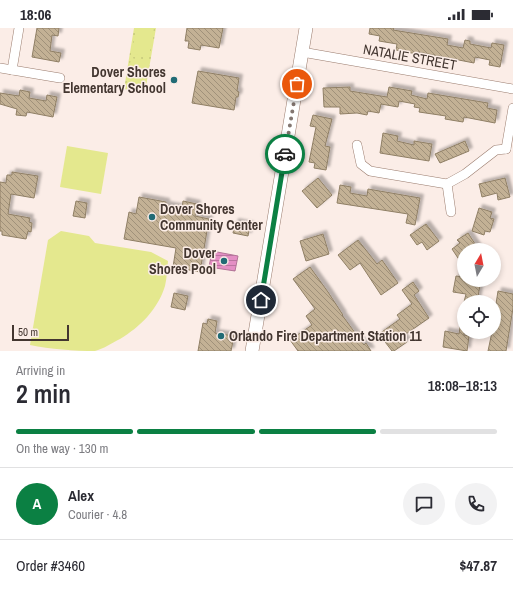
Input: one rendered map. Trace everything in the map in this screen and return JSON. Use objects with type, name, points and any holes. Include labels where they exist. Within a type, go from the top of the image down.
[{"type":"street","points":[[12,70],[19,28]]},
{"type":"street","points":[[252,351],[306,28]]},
{"type":"street","name":"NATALIE STREET","points":[[302,52],[513,89]]},
{"type":"street","points":[[0,68],[60,78]]},
{"type":"street","points":[[357,145],[361,164],[370,171],[448,184],[496,150],[509,152],[513,108]]},
{"type":"street","points":[[448,184],[451,212]]},
{"type":"green space","points":[[134,28],[156,28],[145,92],[124,89]]},
{"type":"green space","points":[[136,28],[154,28],[149,57],[132,54]]},
{"type":"green space","points":[[131,58],[149,61],[143,90],[126,87]]},
{"type":"green space","points":[[67,146],[108,153],[101,194],[60,187]]},
{"type":"green space","points":[[61,231],[89,236],[95,243],[151,252],[168,261],[165,286],[153,310],[141,323],[120,339],[95,351],[62,350],[30,345],[48,240]]},
{"type":"shaded area","name":"Dover Shores Pool","points":[[212,251],[238,256],[235,271],[209,267]]},
{"type":"building","points":[[37,28],[59,28],[58,36],[52,35],[50,51],[61,53],[59,62],[32,57]]},
{"type":"building","points":[[187,28],[223,28],[219,48],[201,45],[200,50],[188,48],[189,41],[185,41]]},
{"type":"building","points":[[370,28],[394,28],[393,30],[448,39],[447,45],[463,48],[465,40],[470,41],[470,44],[491,48],[492,43],[504,45],[500,67],[489,65],[490,60],[475,57],[474,63],[418,52],[417,54],[396,50],[397,44],[379,41],[380,36],[369,34]]},
{"type":"building","points":[[198,71],[239,78],[237,91],[239,92],[238,97],[236,97],[234,110],[192,103]]},
{"type":"building","points":[[350,87],[350,91],[387,97],[389,87],[412,91],[411,95],[427,99],[428,93],[488,103],[487,108],[497,110],[495,123],[464,117],[463,122],[445,119],[446,116],[419,112],[420,108],[414,107],[415,104],[399,101],[398,107],[381,104],[379,113],[368,111],[367,115],[357,113],[340,114],[340,107],[324,107],[323,88]]},
{"type":"building","points":[[20,90],[30,92],[29,98],[46,101],[47,95],[57,97],[53,117],[27,112],[26,116],[16,115],[17,109],[0,104],[0,93],[19,96]]},
{"type":"building","points":[[313,115],[332,119],[325,146],[330,147],[326,170],[314,168],[315,163],[309,162],[316,127],[310,126]]},
{"type":"building","points":[[383,133],[398,136],[397,141],[414,145],[414,141],[432,144],[429,161],[380,153]]},
{"type":"building","points":[[465,141],[469,151],[440,163],[435,154]]},
{"type":"building","points":[[12,172],[38,176],[34,198],[11,194],[8,214],[30,218],[29,222],[32,223],[31,232],[28,231],[26,239],[2,235],[2,231],[0,231],[0,182],[6,183],[7,175],[12,175]]},
{"type":"building","points":[[318,178],[332,195],[317,208],[302,191]]},
{"type":"building","points":[[505,178],[510,197],[498,200],[497,193],[482,197],[479,184]]},
{"type":"building","points":[[340,185],[351,187],[350,193],[367,196],[368,189],[420,198],[415,225],[406,223],[408,214],[337,203]]},
{"type":"building","points":[[139,197],[166,202],[166,205],[182,208],[183,201],[197,204],[195,216],[209,219],[200,272],[173,267],[176,248],[124,239],[129,212],[136,214]]},
{"type":"building","points":[[76,201],[87,203],[85,218],[73,216]]},
{"type":"building","points":[[479,208],[492,212],[490,218],[494,219],[490,232],[485,231],[484,235],[472,231]]},
{"type":"building","points":[[235,222],[250,225],[248,236],[233,233]]},
{"type":"building","points":[[426,224],[439,241],[427,250],[422,242],[417,245],[410,235]]},
{"type":"building","points":[[468,233],[474,243],[460,243],[457,240]]},
{"type":"building","points":[[323,234],[329,254],[306,261],[300,241]]},
{"type":"building","points":[[358,240],[377,264],[382,260],[398,283],[381,295],[360,263],[350,270],[338,255]]},
{"type":"building","points":[[457,245],[457,256],[452,249]]},
{"type":"building","points":[[310,267],[342,315],[364,345],[366,343],[371,351],[298,351],[290,340],[312,325],[306,316],[315,309],[293,279]]},
{"type":"building","points":[[456,276],[457,287],[480,287],[478,295],[466,295],[453,292]]},
{"type":"building","points":[[413,282],[419,291],[414,295],[429,318],[403,336],[407,342],[392,351],[379,334],[400,319],[397,315],[412,304],[402,290]]},
{"type":"building","points":[[498,291],[513,294],[513,308],[506,351],[488,351],[491,339],[501,339],[501,295],[497,295]]},
{"type":"building","points":[[174,293],[188,296],[185,310],[171,307]]},
{"type":"building","points":[[208,319],[217,321],[215,333],[234,336],[231,351],[198,351],[203,323],[207,324]]},
{"type":"building","points":[[445,331],[457,334],[457,339],[469,339],[467,351],[443,347]]},
{"type":"way so far","points":[[285,154],[297,84]]},
{"type":"place","name":"Dover Shores Elementary School","points":[[174,80]]},
{"type":"place","name":"Dover Shores Community Center","points":[[152,217]]},
{"type":"place","name":"Dover Shores Pool","points":[[224,261]]},
{"type":"place","name":"Orlando Fire Department Station 11","points":[[221,336]]},
{"type":"route","points":[[261,300],[285,154]]}]
